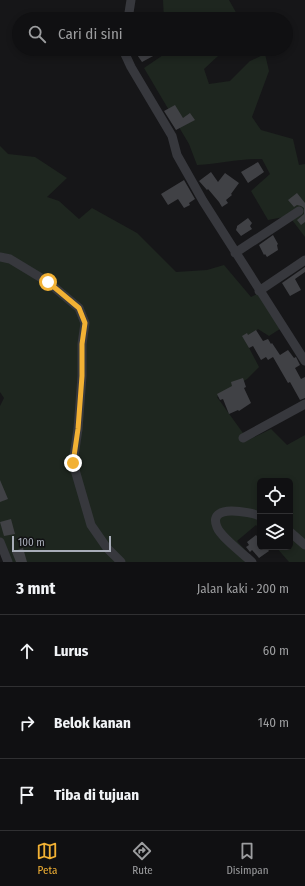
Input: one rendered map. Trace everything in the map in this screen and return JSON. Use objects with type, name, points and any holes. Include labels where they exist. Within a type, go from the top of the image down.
[{"type":"street","points":[[129,12],[131,0]]},
{"type":"street","points":[[126,56],[172,136],[177,155],[203,201],[305,361]]},
{"type":"street","points":[[235,253],[299,211]]},
{"type":"street","points":[[0,257],[10,259],[48,282],[79,308],[85,323],[82,344],[82,376],[78,429],[73,463],[91,525],[107,548],[121,562]]},
{"type":"street","points":[[259,290],[305,260]]},
{"type":"street","points":[[243,438],[305,404]]},
{"type":"street","points":[[252,562],[221,533],[216,526],[216,519],[219,514],[229,510],[257,515]]},
{"type":"street","points":[[293,535],[305,545]]},
{"type":"street","points":[[0,542],[8,562]]},
{"type":"shaded area","points":[[163,0],[229,0],[236,12],[164,12]]},
{"type":"shaded area","points":[[162,56],[218,56],[204,69],[209,84],[230,81],[250,61],[261,56],[265,56],[269,71],[252,117],[261,130],[293,139],[299,165],[305,164],[305,237],[289,216],[268,220],[251,191],[270,174],[262,159],[246,159],[197,165],[189,144],[144,68]]},
{"type":"shaded area","points":[[0,146],[8,154],[35,157],[67,178],[47,197],[59,201],[79,219],[92,208],[137,233],[176,272],[207,270],[224,265],[251,297],[261,292],[283,327],[269,336],[258,329],[245,340],[259,367],[247,379],[217,397],[248,440],[271,429],[287,445],[305,435],[305,562],[289,562],[279,550],[293,550],[293,478],[257,478],[257,526],[256,525],[237,541],[256,562],[12,562],[0,543],[0,406],[4,398],[0,392]]},
{"type":"building","points":[[138,56],[153,56],[142,62]]},
{"type":"building","points":[[175,105],[183,118],[190,113],[195,120],[176,130],[164,111]]},
{"type":"building","points":[[258,162],[264,172],[248,183],[241,172]]},
{"type":"building","points":[[211,172],[218,182],[225,173],[239,183],[231,194],[232,195],[226,200],[228,203],[222,207],[208,189],[207,190],[199,181]]},
{"type":"building","points":[[184,180],[195,199],[189,203],[190,205],[184,208],[178,199],[168,205],[161,194]]},
{"type":"building","points":[[297,193],[305,203],[305,222],[301,225],[297,220],[304,214],[304,208],[297,205],[294,207],[288,200]]},
{"type":"building","points":[[248,218],[252,223],[250,226],[252,229],[241,236],[236,230],[237,226]]},
{"type":"building","points":[[273,235],[278,244],[278,250],[267,257],[265,254],[264,255],[259,245]]},
{"type":"building","points":[[305,267],[305,272],[295,279],[301,290],[290,296],[282,283]]},
{"type":"building","points":[[256,330],[263,341],[268,339],[280,355],[288,350],[294,358],[296,357],[300,365],[295,368],[301,379],[305,377],[305,398],[300,400],[273,357],[268,360],[266,357],[261,360],[253,346],[249,348],[242,336],[247,333],[248,335]]},
{"type":"building","points":[[243,378],[246,387],[244,388],[251,403],[239,411],[238,410],[229,414],[223,399],[220,400],[217,394],[232,386],[231,382]]},
{"type":"building","points":[[0,480],[8,499],[0,502]]},
{"type":"building","points":[[11,519],[15,534],[4,536],[0,522]]},
{"type":"building","points":[[256,535],[257,550],[269,551],[259,558],[252,550],[250,552],[246,547],[249,545],[247,542]]},
{"type":"building","points":[[23,548],[27,562],[16,562],[12,552]]},
{"type":"route","points":[[48,282],[79,308],[85,323],[82,344],[82,376],[78,429],[73,463]]}]
